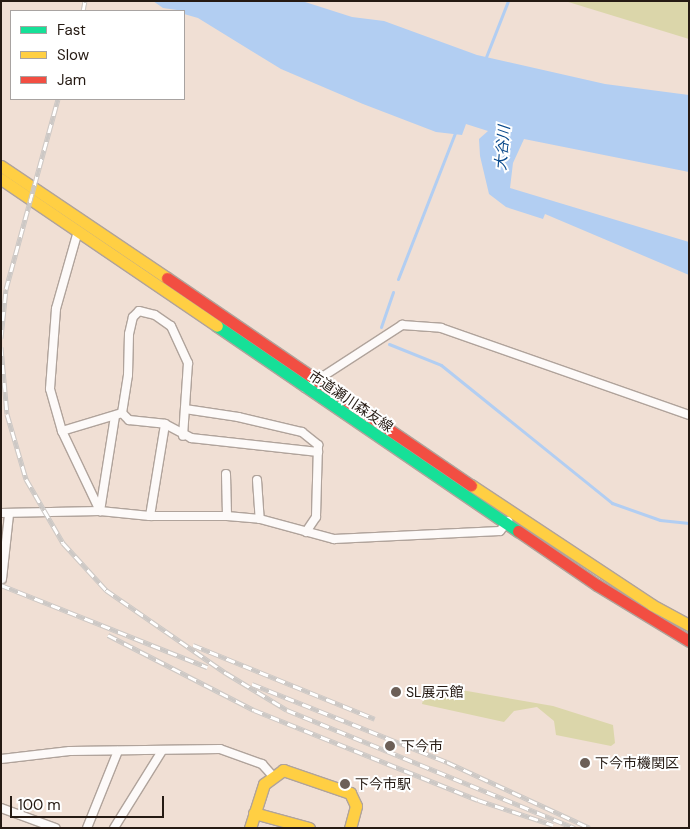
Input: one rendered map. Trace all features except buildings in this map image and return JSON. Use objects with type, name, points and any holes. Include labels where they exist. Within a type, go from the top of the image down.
[{"type":"street","name":"市道瀬川森友線","points":[[1,166],[314,379],[645,616],[689,642]]},
{"type":"street","name":"市道瀬川森友線","points":[[1,179],[305,388],[510,518],[652,605],[689,625]]},
{"type":"street","points":[[78,231],[56,309],[51,352],[50,389],[62,431],[100,512]]},
{"type":"street","points":[[100,512],[118,415],[128,375],[129,334],[133,317],[139,311],[155,315],[172,326],[188,363],[183,436]]},
{"type":"street","points":[[305,388],[314,379],[402,325],[441,328],[689,416]]},
{"type":"street","points":[[185,409],[238,417],[302,432],[318,446],[316,517],[306,532]]},
{"type":"street","points":[[62,431],[118,415],[129,420],[165,424],[183,436],[318,452]]},
{"type":"street","points":[[150,516],[165,424]]},
{"type":"street","points":[[226,474],[227,516]]},
{"type":"street","points":[[257,480],[260,519]]},
{"type":"street","points":[[2,579],[5,514],[100,512],[150,516],[227,516],[260,519],[334,539],[500,531],[510,518]]},
{"type":"street","points":[[1,759],[70,750],[162,751],[220,749],[262,764],[272,775]]},
{"type":"street","points":[[87,828],[118,751]]},
{"type":"street","points":[[114,828],[162,751]]},
{"type":"street","points":[[250,828],[264,784],[272,775],[283,770],[299,773],[350,793],[356,806],[350,828]]},
{"type":"street","points":[[1,808],[55,828]]},
{"type":"street","points":[[254,813],[309,828]]},
{"type":"shaded area","points":[[565,1],[689,1],[689,39]]},
{"type":"shaded area","points":[[427,684],[553,706],[613,725],[615,743],[611,746],[556,735],[554,721],[537,707],[514,711],[504,722],[422,704]]},
{"type":"water","name":"大谷川","points":[[153,1],[302,1],[352,17],[384,21],[477,55],[605,84],[689,95],[689,172],[524,139],[513,163],[510,188],[689,242],[689,275],[545,214],[543,219],[506,207],[489,194],[480,156],[479,139],[488,131],[466,124],[462,135],[436,132],[363,104],[281,69],[198,18],[185,14],[185,10],[163,8]]},
{"type":"waterway","points":[[486,57],[508,1]]},
{"type":"waterway","points":[[398,279],[456,130]]},
{"type":"waterway","points":[[381,327],[393,292]]},
{"type":"waterway","points":[[389,344],[441,365],[612,503],[660,520],[689,523]]},
{"type":"railway","points":[[83,10],[85,1]]},
{"type":"railway","points":[[1,338],[6,289],[58,100]]},
{"type":"railway","points":[[1,347],[7,414],[26,479],[63,543],[106,590],[226,673],[287,710],[575,828]]},
{"type":"railway","points":[[1,585],[207,667]]},
{"type":"railway","points":[[108,635],[254,710],[478,800],[553,825]]},
{"type":"railway","points":[[193,645],[375,719]]},
{"type":"railway","points":[[252,684],[447,762],[590,828]]},
{"type":"traffic: fast","points":[[217,326],[518,531]]},
{"type":"traffic: slow","points":[[1,166],[167,278]]},
{"type":"traffic: slow","points":[[1,179],[217,326]]},
{"type":"traffic: slow","points":[[471,485],[652,605],[689,625]]},
{"type":"traffic: slow","points":[[250,828],[264,784],[283,770],[350,793],[356,806],[350,828]]},
{"type":"traffic: slow","points":[[254,813],[309,828]]},
{"type":"traffic: jam","points":[[167,278],[471,485]]},
{"type":"traffic: jam","points":[[518,531],[597,585],[689,641]]},
{"type":"place","name":"SL展示館","points":[[396,692]]},
{"type":"place","name":"下今市","points":[[390,746]]},
{"type":"place","name":"下今市機関区","points":[[585,763]]},
{"type":"place","name":"下今市駅","points":[[345,784]]}]
